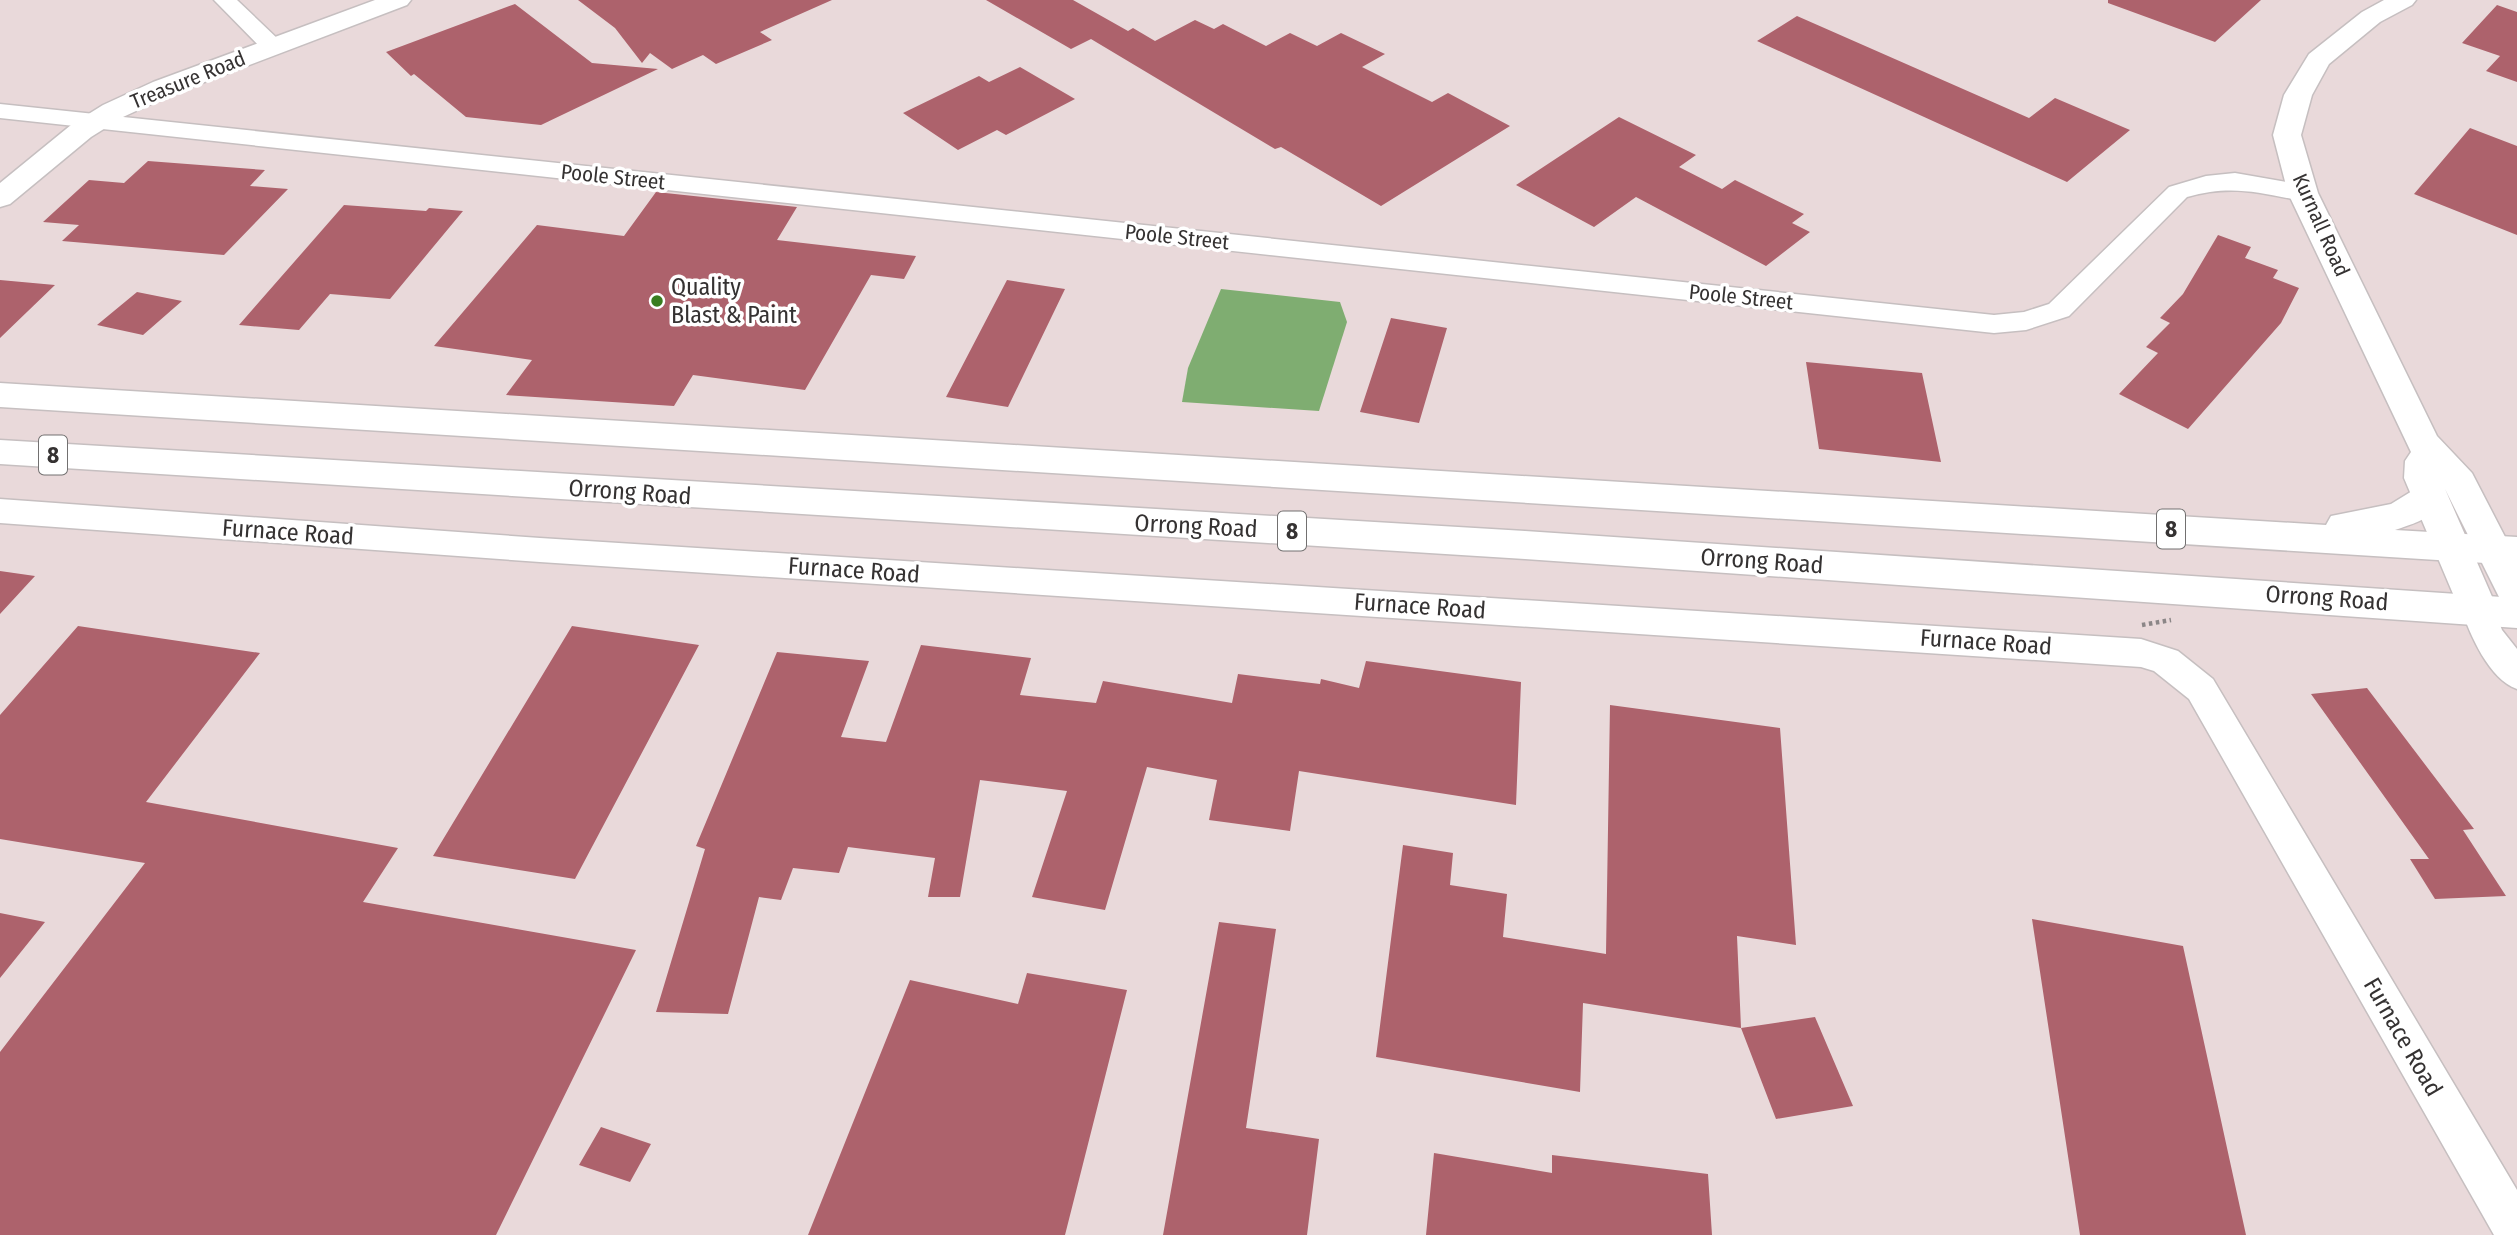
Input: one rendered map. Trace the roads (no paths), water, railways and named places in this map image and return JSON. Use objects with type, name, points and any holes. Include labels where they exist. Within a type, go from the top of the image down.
[{"type":"main road","name":"Treasure Road","points":[[0,198],[94,121],[163,88],[398,0]]},
{"type":"main road","name":"Kurnall Road","points":[[2403,0],[2371,17],[2318,60],[2298,95],[2287,135],[2303,192],[2423,443],[2459,482],[2505,550],[2517,597]]},
{"type":"main road","name":"8","points":[[0,396],[2505,550]]},
{"type":"main road","name":"Kurnall Road","points":[[2423,443],[2422,478],[2478,608]]},
{"type":"main road","name":"Orrong Road","points":[[0,452],[1511,544],[2478,608],[2517,613]]},
{"type":"main road","points":[[2309,537],[2402,514],[2422,506],[2430,497]]},
{"type":"street","points":[[225,0],[272,46]]},
{"type":"street","name":"Poole Street","points":[[0,111],[1994,324],[2026,321],[2059,310],[2178,192],[2206,184],[2235,181],[2303,192]]},
{"type":"street","name":"Furnace Road","points":[[0,511],[540,550],[2141,653],[2166,661],[2201,689],[2517,1232]]},
{"type":"street","name":"Kurnall Road","points":[[2478,608],[2487,635],[2517,675]]},
{"type":"place","name":"Quality Blast & Paint","points":[[657,301]]}]
